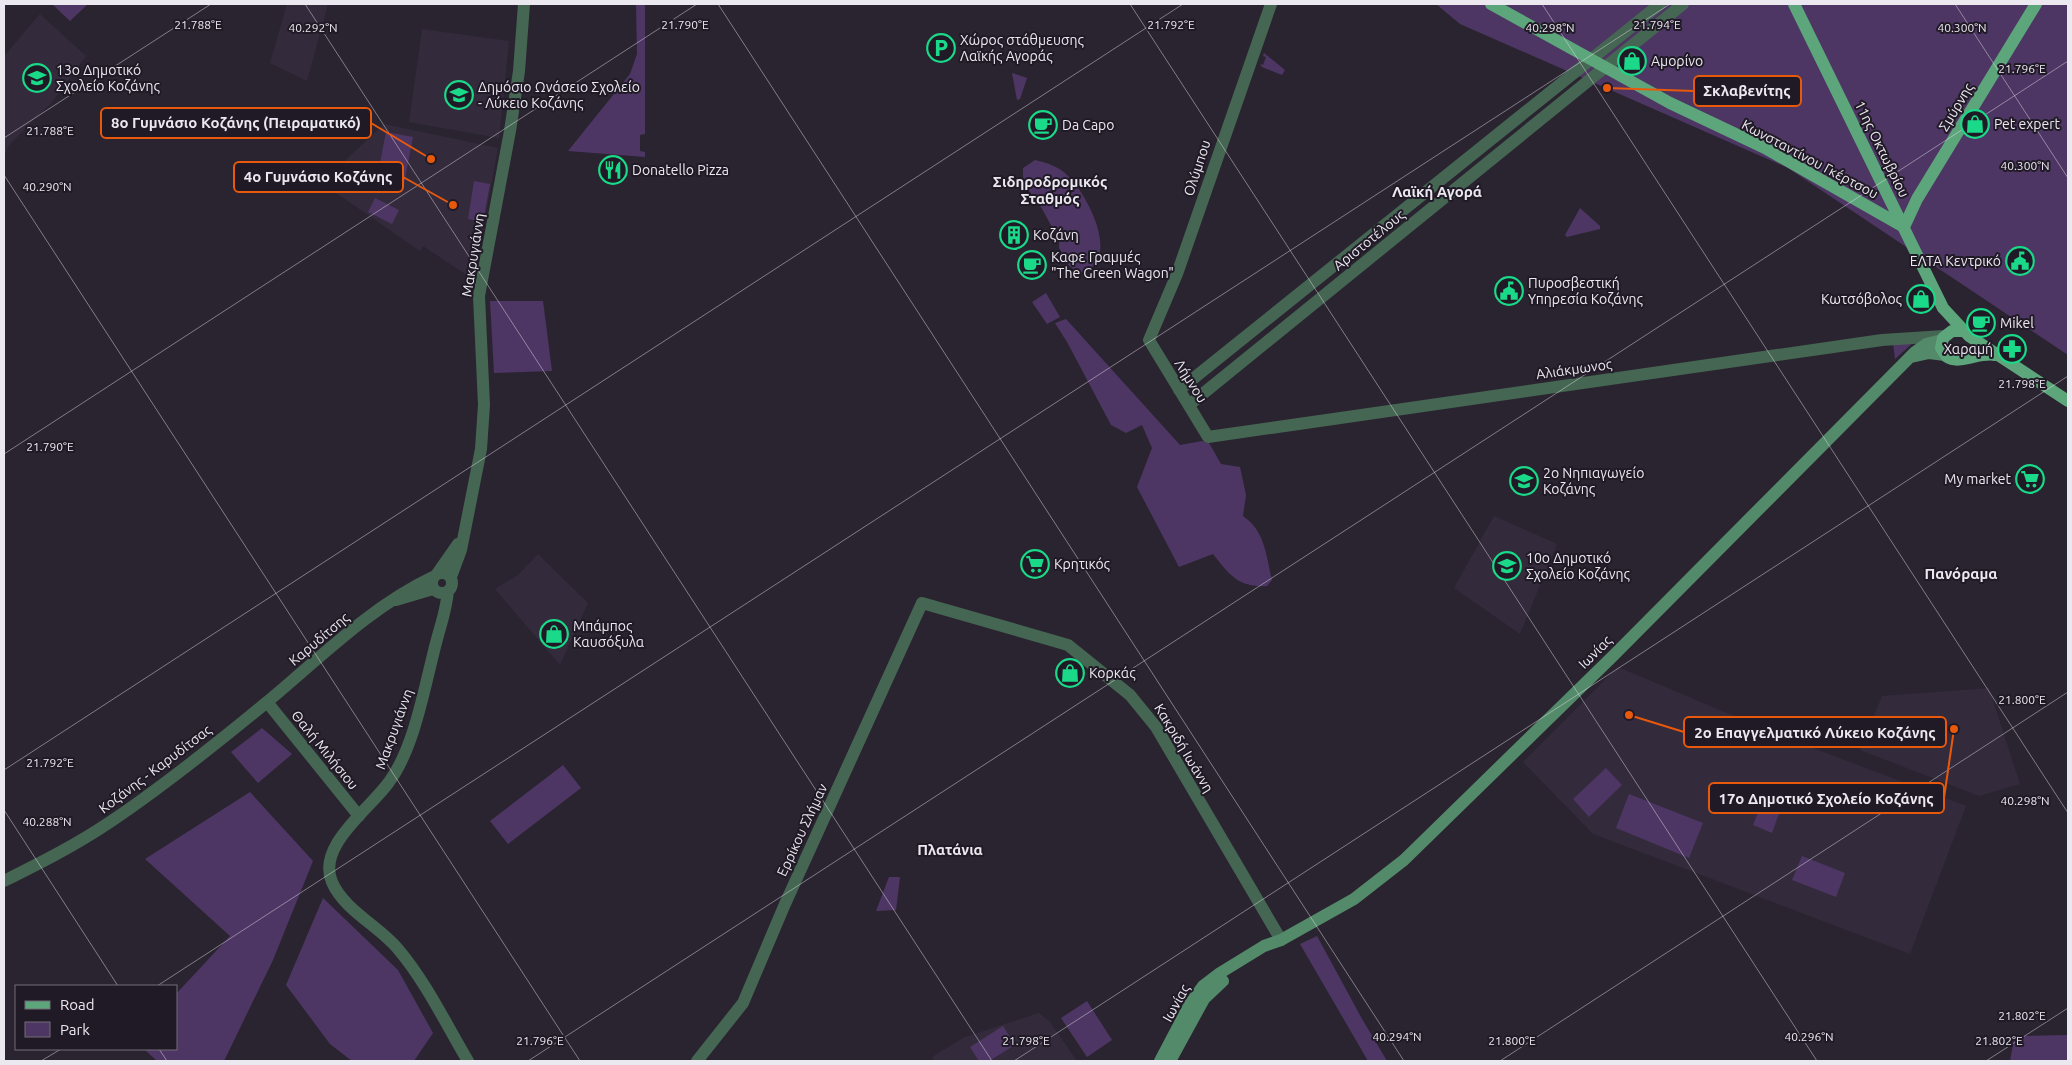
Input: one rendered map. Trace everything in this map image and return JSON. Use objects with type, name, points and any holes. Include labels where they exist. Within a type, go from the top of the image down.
[{"type":"main road","name":"Κωνσταντίνου Γκέρτσου","points":[[1491,4],[1670,103],[1765,148],[1904,227]]},
{"type":"main road","name":"11ης Οκτωβρίου","points":[[1794,4],[1943,308],[1965,334],[2068,400]]},
{"type":"main road","name":"Σμύρνης","points":[[1904,227],[1917,199],[2036,4]]},
{"type":"main road","points":[[1888,196],[1903,202],[1917,199]]},
{"type":"main road","name":"11ης Οκτωβρίου","points":[[1943,308],[1944,336],[1941,348],[1945,355]]},
{"type":"main road","points":[[1944,336],[1952,331],[1965,334],[1972,346],[1966,358]]},
{"type":"main road","name":"Ιωνίας","points":[[1160,1061],[1172,1053],[1198,1008],[1210,992],[1269,951],[1281,940],[1336,910],[1382,879],[1428,838],[1613,656],[1816,449],[1909,358],[1926,344],[1944,336]]},
{"type":"main road","points":[[1909,358],[1930,353],[1945,355],[1954,361],[1980,354],[1995,355]]},
{"type":"street","name":"Μακρυγιάννη","points":[[468,1061],[408,962],[388,937],[350,906],[332,882],[328,869],[331,856],[342,837],[388,784],[398,767],[420,706],[436,640],[438,585],[461,540],[471,500],[483,428],[479,296],[510,131],[519,71],[524,4]]},
{"type":"street","name":"Ολύμπου","points":[[1149,340],[1177,274],[1271,4]]},
{"type":"street","name":"Αριστοτέλους","points":[[1179,390],[1589,59],[1660,4]]},
{"type":"street","name":"Αριστοτέλους","points":[[1189,405],[1683,4]]},
{"type":"street","name":"Αλιάκμωνος","points":[[1208,437],[1873,342],[1944,336]]},
{"type":"street","name":"Λήμνου","points":[[1149,340],[1208,437]]},
{"type":"street","name":"Μακρυγιάννη","points":[[438,585],[452,584],[450,577],[461,550],[461,540]]},
{"type":"street","name":"Καρυδίτσης","points":[[267,702],[350,632],[392,601],[405,599],[438,585]]},
{"type":"street","name":"Κακριδή Ιωάννη","points":[[922,603],[1068,645],[1130,695],[1149,715],[1281,940]]},
{"type":"street","name":"Ερρίκου Σλήμαν","points":[[697,1061],[743,1003],[785,904],[922,603]]},
{"type":"street","name":"Θαλή Μιλήσιου","points":[[267,702],[359,816]]},
{"type":"street","name":"Κοζάνης - Καρυδίτσας","points":[[4,881],[110,822],[206,752],[267,702]]},
{"type":"shaded area","points":[[287,4],[328,4],[307,81],[270,63]]},
{"type":"shaded area","name":"13ο Δημοτικό Σχολείο Κοζάνης","points":[[40,14],[86,56],[53,101],[9,145],[4,156],[4,56]]},
{"type":"shaded area","name":"Δημόσιο Ωνάσειο Σχολείο - Λύκειο Κοζάνης","points":[[422,29],[509,41],[499,138],[409,122]]},
{"type":"shaded area","points":[[384,124],[498,148],[474,280],[423,246],[420,251],[326,186],[332,173]]},
{"type":"shaded area","name":"10ο Δημοτικό Σχολείο Κοζάνης","points":[[1494,516],[1557,544],[1520,634],[1454,588]]},
{"type":"shaded area","name":"Μπάμπος Καυσόξυλα","points":[[538,554],[588,603],[560,665],[495,589],[518,575]]},
{"type":"shaded area","points":[[1618,667],[1779,735],[1966,806],[1910,954],[1593,834],[1523,762]]},
{"type":"shaded area","points":[[1989,688],[2020,784],[1979,796],[1860,750],[1882,696]]},
{"type":"shaded area","points":[[1039,1013],[1050,1022],[1077,1061],[935,1061],[932,1057],[965,1037]]},
{"type":"green space","points":[[52,4],[88,4],[70,21]]},
{"type":"green space","points":[[636,4],[645,4],[645,134],[640,135],[640,151],[645,152],[645,157],[568,151],[630,74],[637,54]]},
{"type":"green space","points":[[1436,4],[2068,4],[2068,355],[1788,168],[1460,24]]},
{"type":"green space","points":[[1264,53],[1285,70],[1282,75],[1262,67],[1260,64],[1263,65],[1266,57],[1263,56]]},
{"type":"green space","points":[[1012,73],[1027,78],[1020,99],[1017,100]]},
{"type":"green space","points":[[386,132],[413,137],[404,184],[377,178]]},
{"type":"green space","points":[[1035,160],[1054,166],[1062,171],[1075,184],[1089,206],[1098,231],[1100,243],[1099,255],[1095,264],[1088,270],[1079,273],[1068,265],[1059,248],[1059,240],[1041,207],[1023,183],[1023,168]]},
{"type":"green space","points":[[474,181],[490,184],[483,222],[468,219]]},
{"type":"green space","points":[[375,198],[399,210],[392,224],[368,212]]},
{"type":"green space","points":[[1580,208],[1600,226],[1600,229],[1567,237],[1565,235]]},
{"type":"green space","points":[[1046,293],[1060,317],[1047,324],[1032,302]]},
{"type":"green space","points":[[490,301],[543,301],[552,371],[494,373]]},
{"type":"green space","points":[[1066,319],[1180,445],[1202,441],[1209,443],[1221,464],[1240,467],[1246,495],[1243,516],[1256,529],[1264,544],[1272,580],[1267,586],[1249,585],[1241,582],[1224,568],[1213,554],[1179,567],[1137,487],[1152,448],[1142,425],[1126,433],[1111,425],[1055,323]]},
{"type":"green space","points":[[1915,341],[1895,359],[1893,343]]},
{"type":"green space","points":[[262,728],[292,754],[258,783],[231,752]]},
{"type":"green space","points":[[563,765],[581,788],[508,844],[490,821]]},
{"type":"green space","points":[[1606,768],[1622,785],[1589,817],[1573,799]]},
{"type":"green space","points":[[250,792],[313,861],[273,960],[224,1061],[157,1061],[145,1050],[178,1050],[178,992],[230,936],[145,859]]},
{"type":"green space","points":[[1766,793],[1784,800],[1772,833],[1753,825]]},
{"type":"green space","points":[[1629,794],[1703,823],[1689,858],[1616,828]]},
{"type":"green space","points":[[1802,856],[1845,873],[1836,897],[1792,880]]},
{"type":"green space","points":[[889,877],[900,877],[896,910],[876,911]]},
{"type":"green space","points":[[323,898],[398,970],[433,1033],[414,1061],[352,1061],[330,1044],[286,985]]},
{"type":"green space","points":[[1317,936],[1387,1061],[1368,1061],[1300,944]]},
{"type":"green space","points":[[1087,1001],[1112,1040],[1087,1057],[1061,1018]]},
{"type":"green space","points":[[1003,1026],[1015,1045],[989,1061],[979,1061],[970,1047]]},
{"type":"green space","points":[[2068,1035],[2068,1061],[2010,1061],[2014,1039],[2022,1036]]},
{"type":"place","name":"Χώρος στάθμευσης Λαϊκής Αγοράς","points":[[941,48]]},
{"type":"place","name":"Αμορίνο","points":[[1632,61]]},
{"type":"place","name":"13ο Δημοτικό Σχολείο Κοζάνης","points":[[37,78]]},
{"type":"place","name":"Σκλαβενίτης","points":[[1607,88]]},
{"type":"place","name":"Δημόσιο Ωνάσειο Σχολείο - Λύκειο Κοζάνης","points":[[459,95]]},
{"type":"place","name":"Pet expert","points":[[1975,124]]},
{"type":"place","name":"Da Capo","points":[[1043,125]]},
{"type":"place","name":"8ο Γυμνάσιο Κοζάνης (Πειραματικό)","points":[[431,159]]},
{"type":"place","name":"Donatello Pizza","points":[[613,170]]},
{"type":"place","name":"4ο Γυμνάσιο Κοζάνης","points":[[453,205]]},
{"type":"place","name":"Κοζάνη","points":[[1014,235]]},
{"type":"place","name":"ΕΛΤΑ Κεντρικό","points":[[2020,261]]},
{"type":"place","name":"Καφε Γραμμές \"The Green Wagon\"","points":[[1032,265]]},
{"type":"place","name":"Πυροσβεστική Υπηρεσία Κοζάνης","points":[[1509,291]]},
{"type":"place","name":"Κωτσόβολος","points":[[1921,299]]},
{"type":"place","name":"Mikel","points":[[1981,323]]},
{"type":"place","name":"Χαραμή","points":[[2012,349]]},
{"type":"place","name":"My market","points":[[2030,479]]},
{"type":"place","name":"2ο Νηπιαγωγείο Κοζάνης","points":[[1524,481]]},
{"type":"place","name":"Κρητικός","points":[[1035,564]]},
{"type":"place","name":"10ο Δημοτικό Σχολείο Κοζάνης","points":[[1507,566]]},
{"type":"place","name":"Μπάμπος Καυσόξυλα","points":[[554,634]]},
{"type":"place","name":"Κορκάς","points":[[1070,673]]},
{"type":"place","name":"2ο Επαγγελματικό Λύκειο Κοζάνης","points":[[1629,715]]},
{"type":"place","name":"17ο Δημοτικό Σχολείο Κοζάνης","points":[[1954,729]]},
{"type":"district","name":"Σιδηροδρομικός Σταθμός","points":[[1050,190]]},
{"type":"district","name":"Λαϊκή Αγορά","points":[[1437,192]]},
{"type":"district","name":"Πανόραμα","points":[[1961,574]]},
{"type":"district","name":"Πλατάνια","points":[[950,850]]}]
